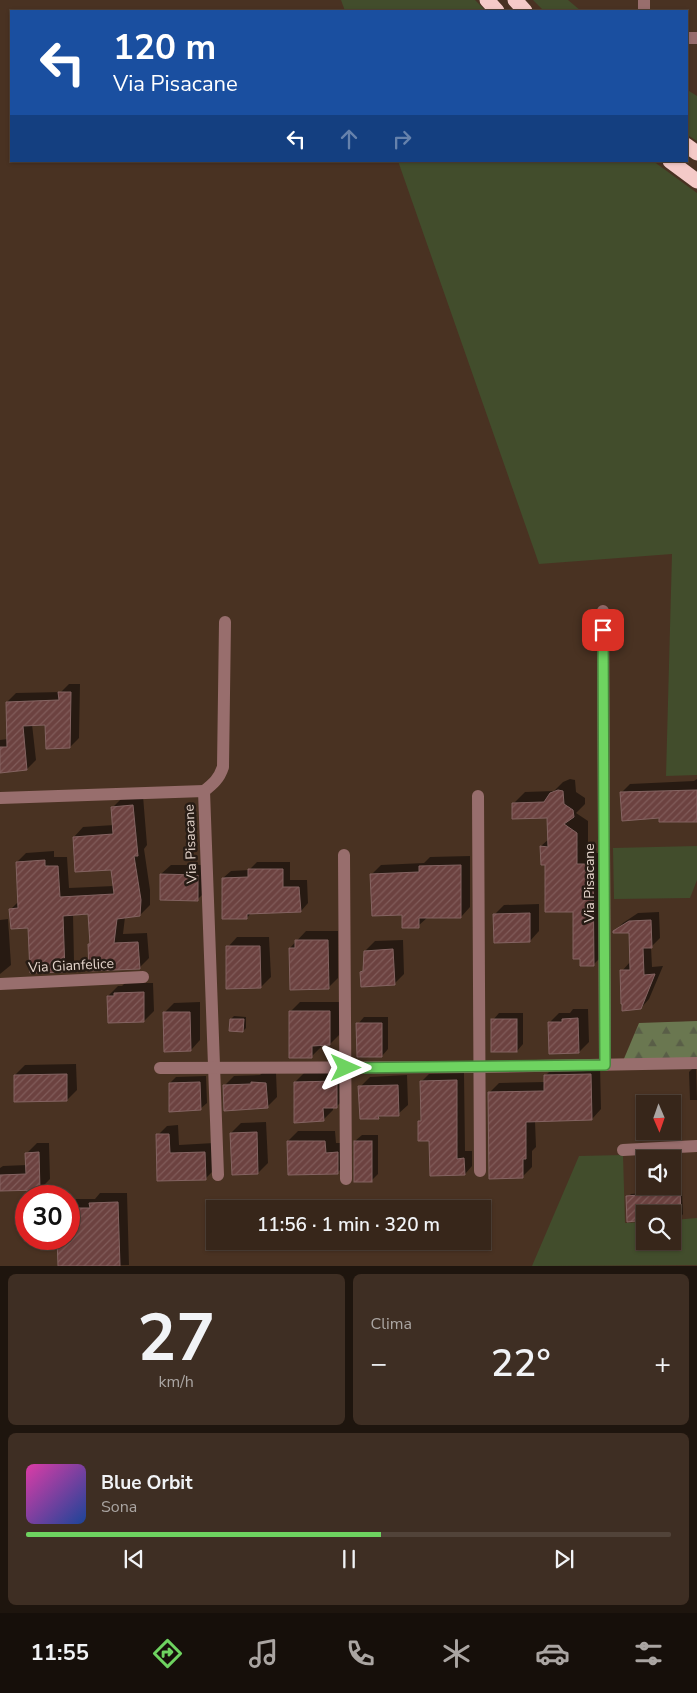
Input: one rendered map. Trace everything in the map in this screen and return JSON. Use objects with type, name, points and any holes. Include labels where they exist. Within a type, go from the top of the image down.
[{"type":"highway","points":[[487,0],[496,10]]},
{"type":"highway","points":[[515,0],[524,10]]},
{"type":"highway","points":[[671,162],[697,181]]},
{"type":"street","name":"Via Pisacane","points":[[603,611],[605,1065]]},
{"type":"street","points":[[204,791],[220,776],[223,767],[225,622]]},
{"type":"street","name":"Via Pisacane","points":[[0,798],[204,791],[218,1175]]},
{"type":"street","points":[[478,796],[480,1171]]},
{"type":"street","points":[[344,855],[346,1179]]},
{"type":"street","name":"Via Gianfelice","points":[[0,984],[143,976]]},
{"type":"street","points":[[160,1068],[480,1067],[697,1063]]},
{"type":"street","points":[[623,1150],[697,1146]]},
{"type":"green space","points":[[341,0],[475,0],[485,10],[345,10]]},
{"type":"green space","points":[[533,0],[568,0],[580,10],[543,10]]},
{"type":"green space","points":[[688,90],[697,96],[697,141],[688,135]]},
{"type":"green space","points":[[398,162],[654,162],[697,193],[697,775],[666,776],[672,554],[539,564]]},
{"type":"green space","points":[[697,846],[697,880],[690,898],[614,899],[613,848]]},
{"type":"green space","points":[[697,1021],[697,1058],[623,1061],[639,1023]]},
{"type":"green space","points":[[623,1155],[625,1223],[636,1222],[636,1250],[681,1250],[681,1219],[697,1218],[697,1265],[532,1266],[579,1156]]},
{"type":"building","points":[[58,692],[71,692],[70,748],[46,749],[45,725],[23,726],[27,770],[0,773],[0,747],[7,747],[6,702],[59,700]]},
{"type":"building","points":[[558,790],[563,791],[564,804],[573,810],[574,817],[564,824],[577,833],[577,864],[593,864],[594,966],[580,966],[580,959],[573,959],[573,912],[545,912],[545,865],[541,865],[540,846],[548,847],[547,818],[512,819],[512,803],[544,802],[550,793]]},
{"type":"building","points":[[697,790],[697,822],[659,822],[659,818],[622,821],[620,792]]},
{"type":"building","points":[[133,805],[138,856],[134,856],[141,900],[140,916],[117,919],[114,943],[138,942],[140,969],[89,971],[88,914],[63,916],[65,972],[30,973],[28,928],[11,929],[9,909],[18,908],[16,862],[45,860],[45,866],[58,866],[60,897],[114,894],[111,870],[75,872],[73,837],[113,834],[111,807]]},
{"type":"building","points":[[461,865],[461,918],[419,918],[419,928],[402,928],[402,915],[372,916],[370,874],[419,872],[419,866]]},
{"type":"building","points":[[248,869],[283,869],[283,887],[299,887],[301,912],[247,914],[247,919],[222,919],[222,878],[248,877]]},
{"type":"building","points":[[160,874],[198,875],[198,901],[160,900]]},
{"type":"building","points":[[530,913],[530,942],[494,943],[493,914]]},
{"type":"building","points":[[651,920],[652,948],[643,948],[644,975],[655,974],[641,1009],[622,1011],[620,970],[630,970],[629,933],[613,933],[613,931],[629,921]]},
{"type":"building","points":[[295,940],[328,940],[329,989],[290,990],[289,948],[295,948]]},
{"type":"building","points":[[226,946],[260,946],[261,988],[226,989]]},
{"type":"building","points":[[393,949],[395,985],[361,987],[360,972],[363,971],[364,951]]},
{"type":"building","points":[[144,992],[144,1022],[108,1023],[107,996],[114,996],[114,993]]},
{"type":"building","points":[[289,1011],[330,1011],[330,1045],[312,1046],[312,1058],[289,1058]]},
{"type":"building","points":[[163,1012],[190,1012],[191,1051],[164,1052]]},
{"type":"building","points":[[578,1018],[579,1053],[549,1054],[548,1022],[562,1022],[562,1019]]},
{"type":"building","points":[[230,1019],[244,1019],[243,1032],[229,1031]]},
{"type":"building","points":[[491,1019],[517,1019],[517,1052],[491,1052]]},
{"type":"building","points":[[356,1023],[382,1023],[382,1057],[357,1057]]},
{"type":"building","points":[[67,1074],[67,1101],[14,1102],[14,1075]]},
{"type":"building","points":[[591,1074],[592,1120],[526,1122],[526,1159],[523,1159],[523,1178],[489,1179],[488,1092],[544,1091],[544,1075]]},
{"type":"building","points":[[457,1080],[457,1159],[464,1158],[465,1175],[430,1176],[429,1141],[418,1141],[418,1121],[421,1121],[420,1081]]},
{"type":"building","points":[[337,1081],[337,1108],[323,1108],[324,1121],[294,1123],[294,1082]]},
{"type":"building","points":[[200,1082],[201,1110],[169,1112],[169,1083]]},
{"type":"building","points":[[251,1082],[266,1083],[268,1108],[224,1111],[223,1085],[251,1084]]},
{"type":"building","points":[[398,1085],[399,1116],[378,1116],[379,1119],[360,1119],[358,1086]]},
{"type":"building","points":[[257,1132],[258,1174],[232,1175],[230,1133]]},
{"type":"building","points":[[156,1134],[169,1134],[170,1153],[205,1152],[206,1180],[157,1181]]},
{"type":"building","points":[[287,1141],[325,1141],[326,1153],[338,1152],[338,1174],[288,1175]]},
{"type":"building","points":[[354,1141],[372,1141],[372,1182],[354,1182]]},
{"type":"building","points":[[39,1152],[40,1185],[15,1185],[15,1191],[0,1191],[0,1175],[26,1174],[25,1153]]},
{"type":"building","points":[[680,1195],[681,1205],[636,1205],[636,1221],[627,1222],[626,1196]]},
{"type":"building","points":[[118,1202],[120,1266],[58,1266],[57,1250],[80,1250],[80,1208],[90,1208],[89,1203]]},
{"type":"route","points":[[346,1068],[605,1065],[603,630]]}]
